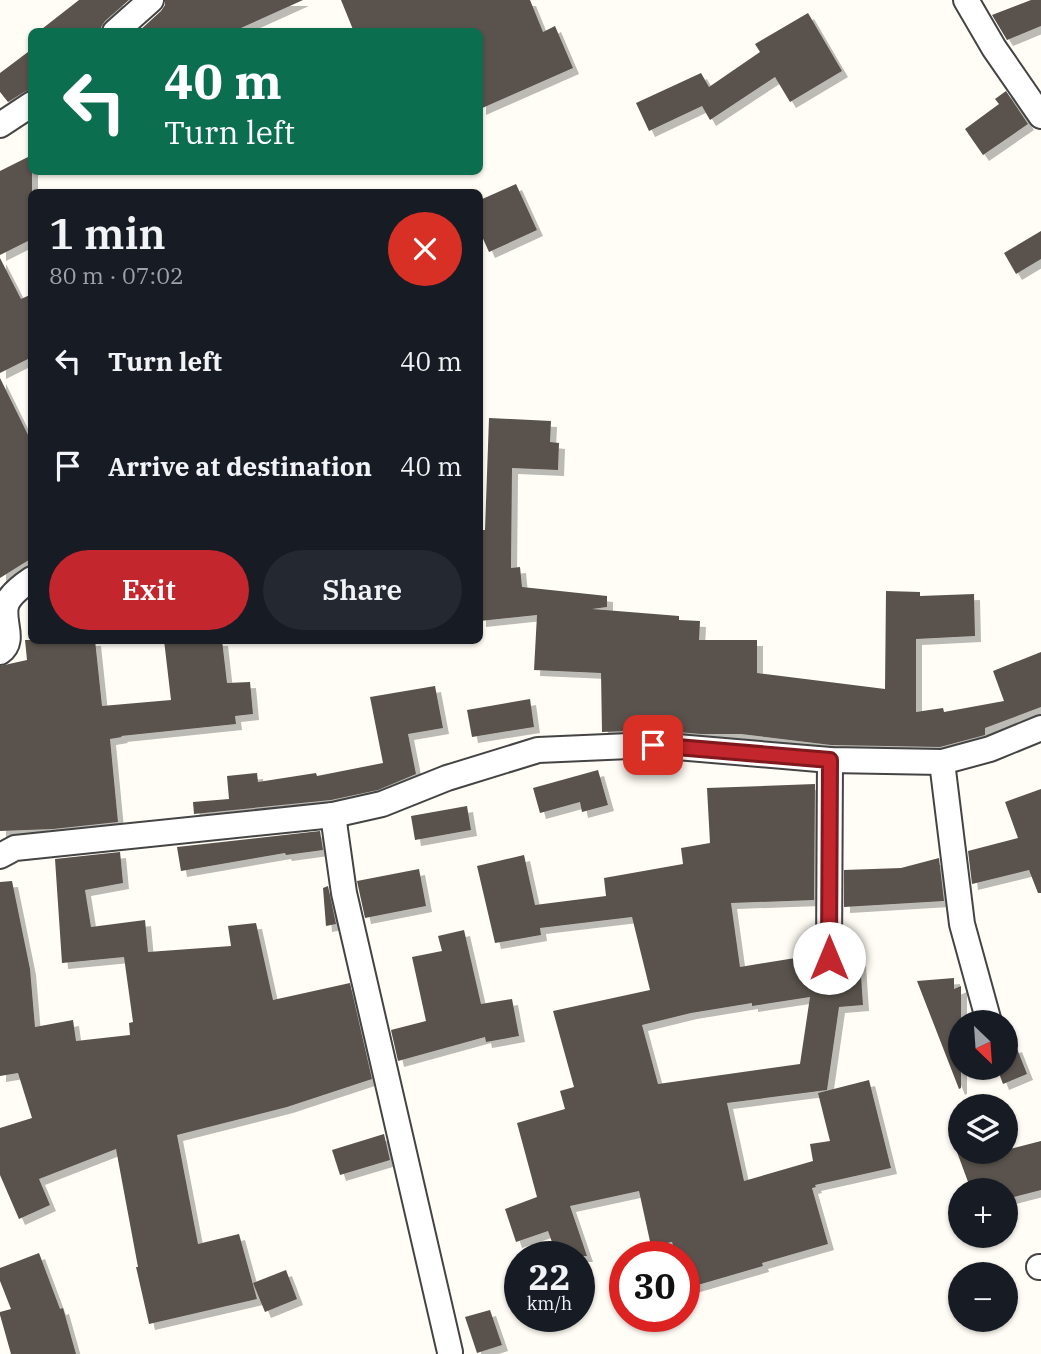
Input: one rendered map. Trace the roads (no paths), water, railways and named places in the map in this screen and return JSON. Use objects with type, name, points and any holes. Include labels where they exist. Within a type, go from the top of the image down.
[{"type":"street","points":[[119,28],[150,0]]},
{"type":"street","points":[[966,0],[993,48],[1041,116]]},
{"type":"street","points":[[0,125],[28,107]]},
{"type":"street","points":[[0,652],[9,640],[5,620],[6,604],[28,582]]},
{"type":"street","points":[[0,856],[15,848],[334,815],[382,804],[447,778],[538,750],[653,745],[830,760],[942,762],[990,749],[1041,728]]},
{"type":"street","points":[[829,958],[830,760]]},
{"type":"street","points":[[942,762],[962,924],[986,1010]]},
{"type":"street","points":[[334,815],[344,892],[450,1352]]}]
